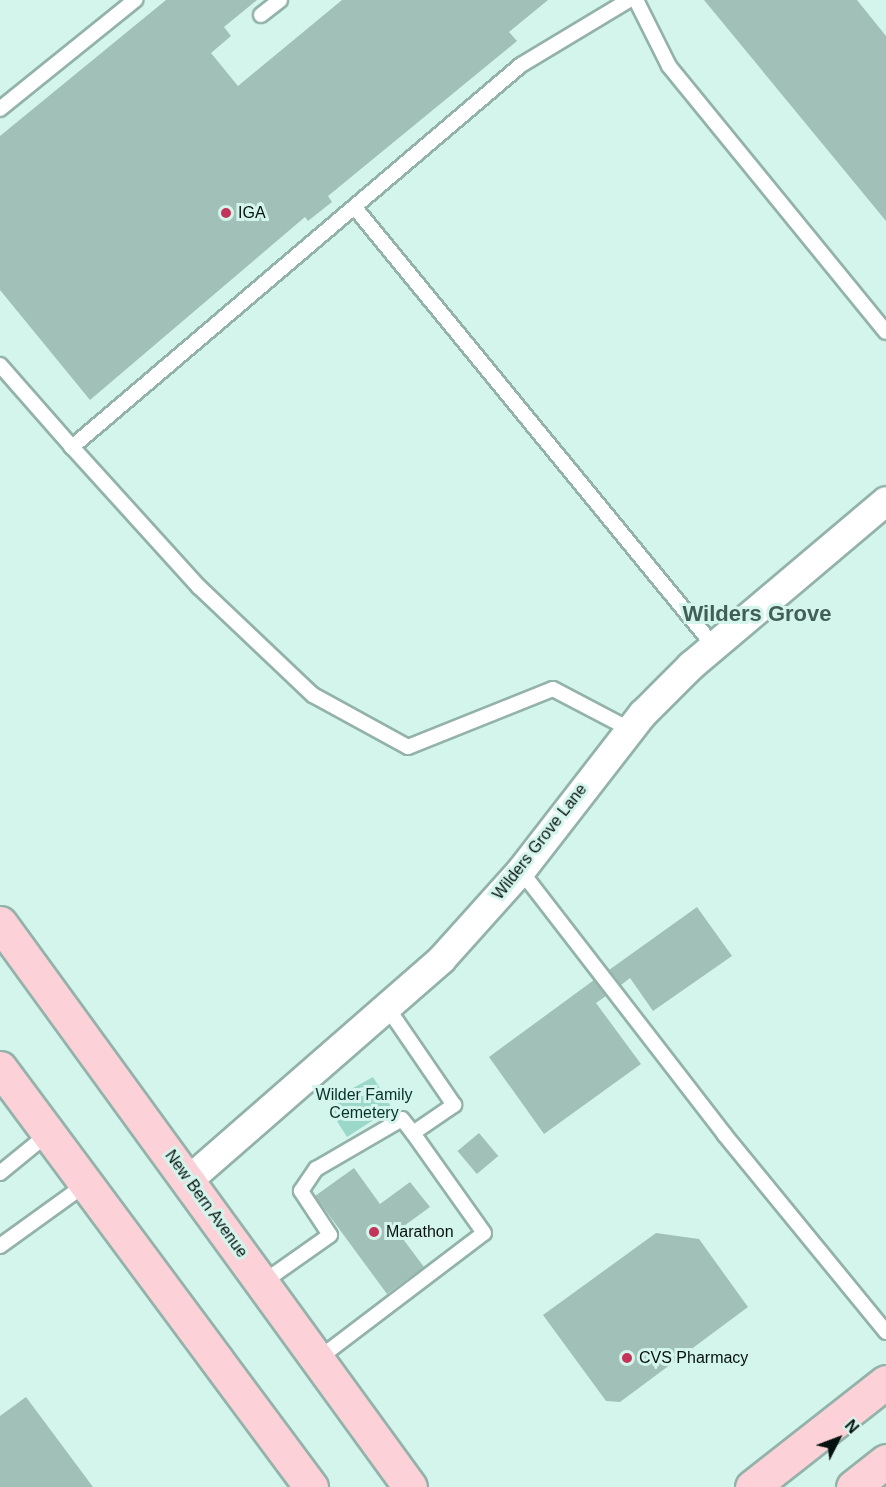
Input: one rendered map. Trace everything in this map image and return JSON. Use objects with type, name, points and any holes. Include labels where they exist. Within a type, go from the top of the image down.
[{"type":"main road","name":"New Bern Avenue","points":[[0,923],[410,1487]]},
{"type":"main road","points":[[0,1068],[311,1487]]},
{"type":"main road","points":[[752,1487],[886,1382]]},
{"type":"main road","points":[[853,1487],[886,1461]]},
{"type":"street","name":"Wilders Grove Lane","points":[[189,1180],[442,959],[521,871],[631,730],[713,645],[886,501]]},
{"type":"lane","points":[[0,109],[135,0]]},
{"type":"lane","points":[[261,15],[280,0]]},
{"type":"lane","points":[[72,447],[356,209],[521,65],[629,0]]},
{"type":"lane","points":[[636,0],[669,66],[886,332]]},
{"type":"lane","points":[[356,209],[713,645]]},
{"type":"lane","points":[[0,365],[199,587],[313,695],[408,747],[553,689],[631,730]]},
{"type":"lane","points":[[521,871],[724,1134],[886,1332]]},
{"type":"lane","points":[[387,1007],[453,1105],[413,1133]]},
{"type":"lane","points":[[262,1283],[330,1235],[301,1191],[316,1169],[402,1119],[484,1233],[318,1359]]},
{"type":"lane","points":[[0,1173],[49,1133]]},
{"type":"lane","points":[[0,1246],[87,1183]]},
{"type":"green space","name":"Wilder Family Cemetery","points":[[373,1077],[392,1108],[347,1137],[330,1110],[344,1093]]},
{"type":"building","points":[[166,0],[257,0],[224,27],[231,36],[211,53],[238,86],[342,0],[548,0],[509,32],[517,41],[328,196],[332,202],[308,221],[305,217],[90,400],[0,290],[0,136]]},
{"type":"building","points":[[704,0],[857,0],[886,36],[886,221]]},
{"type":"building","points":[[697,907],[732,956],[653,1011],[630,978],[621,985],[609,970]]},
{"type":"building","points":[[594,980],[606,996],[596,1003],[641,1064],[544,1134],[489,1057]]},
{"type":"building","points":[[479,1133],[498,1156],[477,1174],[458,1151]]},
{"type":"building","points":[[354,1168],[380,1204],[410,1182],[430,1207],[397,1231],[424,1267],[387,1294],[315,1196]]},
{"type":"building","name":"CVS Pharmacy","points":[[656,1233],[699,1239],[748,1307],[620,1402],[606,1401],[543,1315]]},
{"type":"building","points":[[26,1397],[93,1487],[0,1487],[0,1416]]},
{"type":"place","name":"IGA","points":[[226,213]]},
{"type":"place","name":"Marathon","points":[[374,1232]]},
{"type":"place","name":"CVS Pharmacy","points":[[627,1358]]},
{"type":"district","name":"Wilders Grove","points":[[757,614]]}]
